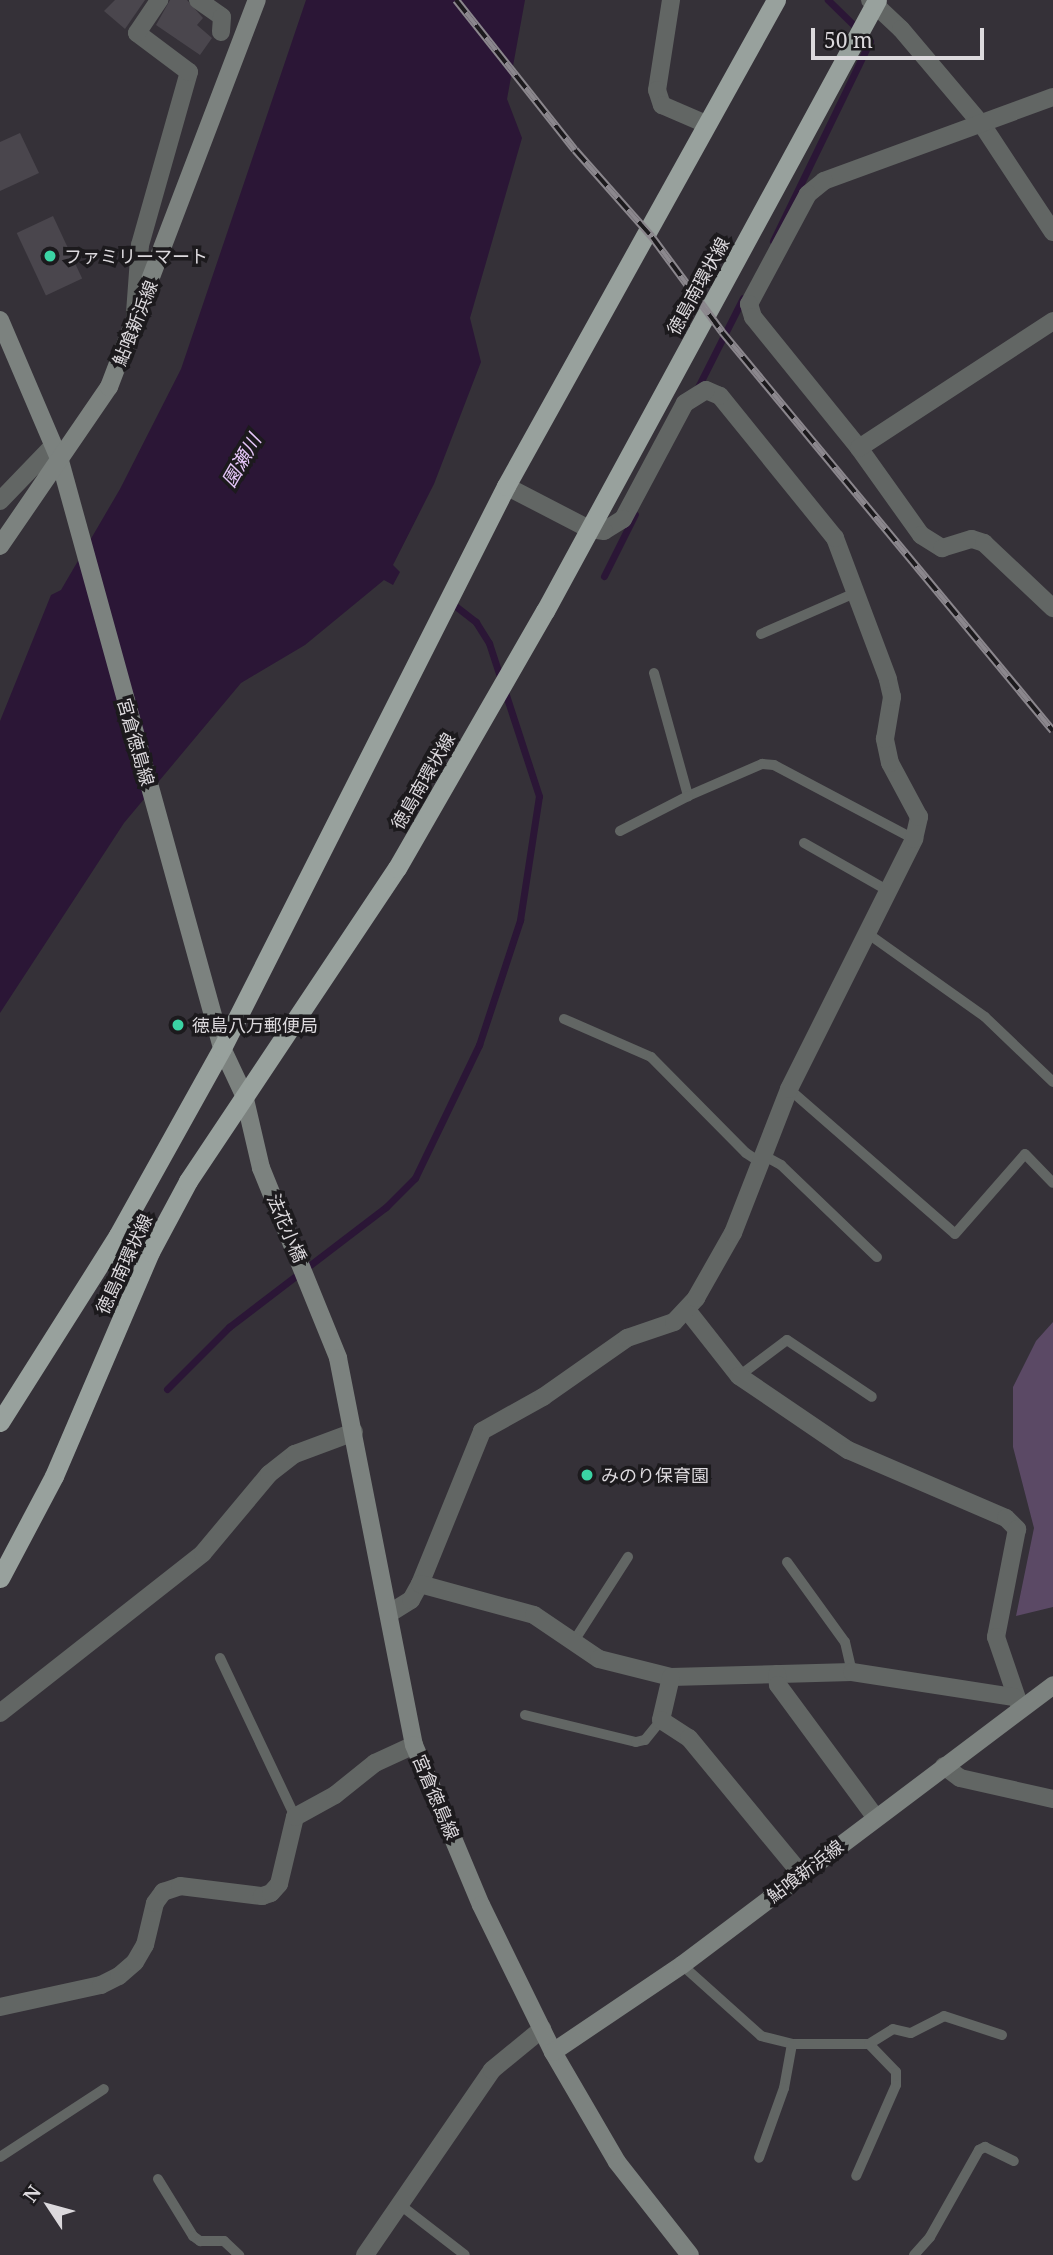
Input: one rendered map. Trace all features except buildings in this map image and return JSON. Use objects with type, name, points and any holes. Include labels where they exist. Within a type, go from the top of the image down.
[{"type":"highway","name":"徳島南環状線","points":[[0,1422],[118,1235],[222,1048],[506,486],[776,0]]},
{"type":"highway","name":"徳島南環状線","points":[[0,1578],[54,1476],[150,1252],[188,1181],[370,911],[472,738],[545,611],[874,2]]},
{"type":"main road","name":"鮎喰新浜線","points":[[0,546],[56,454],[109,387],[257,0]]},
{"type":"main road","name":"宮倉徳島線","points":[[0,320],[56,454],[222,1048],[244,1095],[261,1168]]},
{"type":"main road","name":"法花小橋","points":[[261,1168],[312,1288]]},
{"type":"main road","name":"宮倉徳島線","points":[[312,1288],[338,1358],[414,1745],[481,1905],[553,2052],[617,2162],[690,2255]]},
{"type":"main road","name":"鮎喰新浜線","points":[[553,2052],[682,1965],[944,1766],[1018,1702],[1053,1685]]},
{"type":"street","points":[[134,327],[140,245],[189,72],[137,33],[159,0]]},
{"type":"street","points":[[198,0],[222,18],[221,32]]},
{"type":"street","points":[[671,0],[657,90],[662,106],[706,124]]},
{"type":"street","points":[[874,2],[983,126],[1053,232]]},
{"type":"street","points":[[1053,97],[983,126],[816,187],[808,194],[749,304],[753,317],[859,448],[921,534],[942,548],[972,539],[984,543],[1053,608]]},
{"type":"street","points":[[859,448],[1053,321]]},
{"type":"street","points":[[390,1614],[411,1600],[420,1584],[482,1431],[543,1397],[627,1338],[674,1322],[687,1310],[733,1233],[789,1089],[914,839],[919,817],[890,763],[885,739],[891,697],[888,679],[835,538],[720,396],[706,390],[685,403],[623,519],[604,531],[589,529],[506,486]]},
{"type":"street","points":[[0,501],[56,454]]},
{"type":"street","points":[[420,1584],[509,1606],[534,1615],[599,1659],[671,1677],[852,1672],[1018,1702],[996,1637],[1019,1538],[1017,1529],[1006,1518],[848,1450],[739,1376],[687,1310]]},
{"type":"street","points":[[0,1713],[204,1553],[269,1474],[295,1454],[354,1432]]},
{"type":"street","points":[[777,1674],[778,1685],[876,1818]]},
{"type":"street","points":[[671,1677],[661,1720],[689,1738],[801,1874]]},
{"type":"street","points":[[0,2007],[101,1985],[119,1976],[135,1962],[145,1945],[155,1903],[163,1892],[180,1886],[262,1896],[271,1893],[279,1884],[295,1817],[335,1795],[375,1763],[414,1745]]},
{"type":"street","points":[[944,1766],[960,1778],[1053,1799]]},
{"type":"street","points":[[365,2255],[492,2070],[542,2029]]},
{"type":"lane","points":[[761,634],[857,592]]},
{"type":"lane","points":[[654,673],[688,796]]},
{"type":"lane","points":[[620,831],[688,796],[762,764],[774,765],[914,839]]},
{"type":"lane","points":[[804,843],[887,890]]},
{"type":"lane","points":[[867,933],[985,1017],[1053,1082]]},
{"type":"lane","points":[[564,1019],[651,1057],[746,1153],[781,1165],[877,1257]]},
{"type":"lane","points":[[789,1089],[955,1234],[1025,1154],[1053,1183]]},
{"type":"lane","points":[[739,1376],[787,1339],[872,1397]]},
{"type":"lane","points":[[574,1641],[628,1558]]},
{"type":"lane","points":[[787,1562],[845,1642],[852,1672]]},
{"type":"lane","points":[[220,1658],[295,1817]]},
{"type":"lane","points":[[525,1715],[636,1742],[645,1740],[661,1720]]},
{"type":"lane","points":[[682,1965],[761,2036],[792,2044],[869,2044],[893,2029],[911,2033],[944,2016],[1002,2035]]},
{"type":"lane","points":[[759,2158],[784,2088],[792,2044]]},
{"type":"lane","points":[[856,2176],[896,2085],[896,2072],[869,2044]]},
{"type":"lane","points":[[0,2157],[104,2089]]},
{"type":"lane","points":[[914,2255],[930,2237],[979,2150],[985,2147],[1014,2161]]},
{"type":"lane","points":[[158,2179],[193,2236],[201,2241],[224,2241],[239,2255]]},
{"type":"lane","points":[[399,2204],[465,2255]]},
{"type":"shaded area","points":[[1053,1322],[1053,1607],[1016,1616],[1034,1528],[1013,1447],[1013,1387],[1036,1341]]},
{"type":"water","name":"園瀬川","points":[[306,0],[525,0],[507,99],[522,138],[470,318],[481,362],[434,484],[393,565],[400,572],[393,585],[384,580],[305,645],[241,683],[124,823],[0,1013],[0,721],[51,595],[61,590],[120,489],[181,369]]},
{"type":"waterway","points":[[773,241],[870,41],[828,0]]},
{"type":"waterway","points":[[696,391],[743,298]]},
{"type":"waterway","points":[[604,576],[635,514]]},
{"type":"waterway","points":[[167,1389],[229,1327],[386,1207],[415,1178],[479,1045],[520,920],[539,796],[489,643],[476,622],[453,604]]},
{"type":"railway","points":[[456,0],[575,150],[652,237],[722,332],[1053,731]]},
{"type":"place","name":"ファミリーマート","points":[[50,256]]},
{"type":"place","name":"徳島八万郵便局","points":[[178,1025]]},
{"type":"place","name":"みのり保育園","points":[[587,1475]]}]
